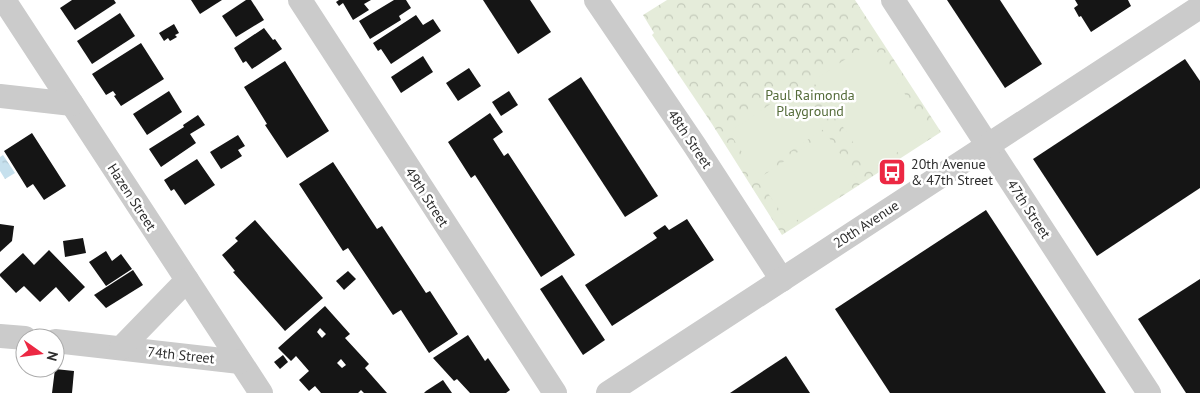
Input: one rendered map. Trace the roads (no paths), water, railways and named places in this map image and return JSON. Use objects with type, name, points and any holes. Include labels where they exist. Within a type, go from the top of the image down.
[{"type":"street","name":"Hazen Street","points":[[4,0],[261,393]]},
{"type":"street","name":"49th Street","points":[[300,0],[555,393]]},
{"type":"street","name":"48th Street","points":[[596,0],[695,146],[782,280]]},
{"type":"street","name":"47th Street","points":[[893,0],[1150,393]]},
{"type":"street","name":"20th Avenue","points":[[608,393],[1195,9]]},
{"type":"street","points":[[0,96],[72,104]]},
{"type":"street","name":"74th Street","points":[[121,348],[186,280]]},
{"type":"street","points":[[0,336],[15,337]]},
{"type":"street","name":"74th Street","points":[[65,342],[240,362]]},
{"type":"water","points":[[3,155],[15,173],[5,179],[0,171],[0,157]]},
{"type":"place","name":"20th Avenue & 47th Street","points":[[892,172]]},
{"type":"park label","name":"Paul Raimonda Playground","points":[[810,104]]}]
